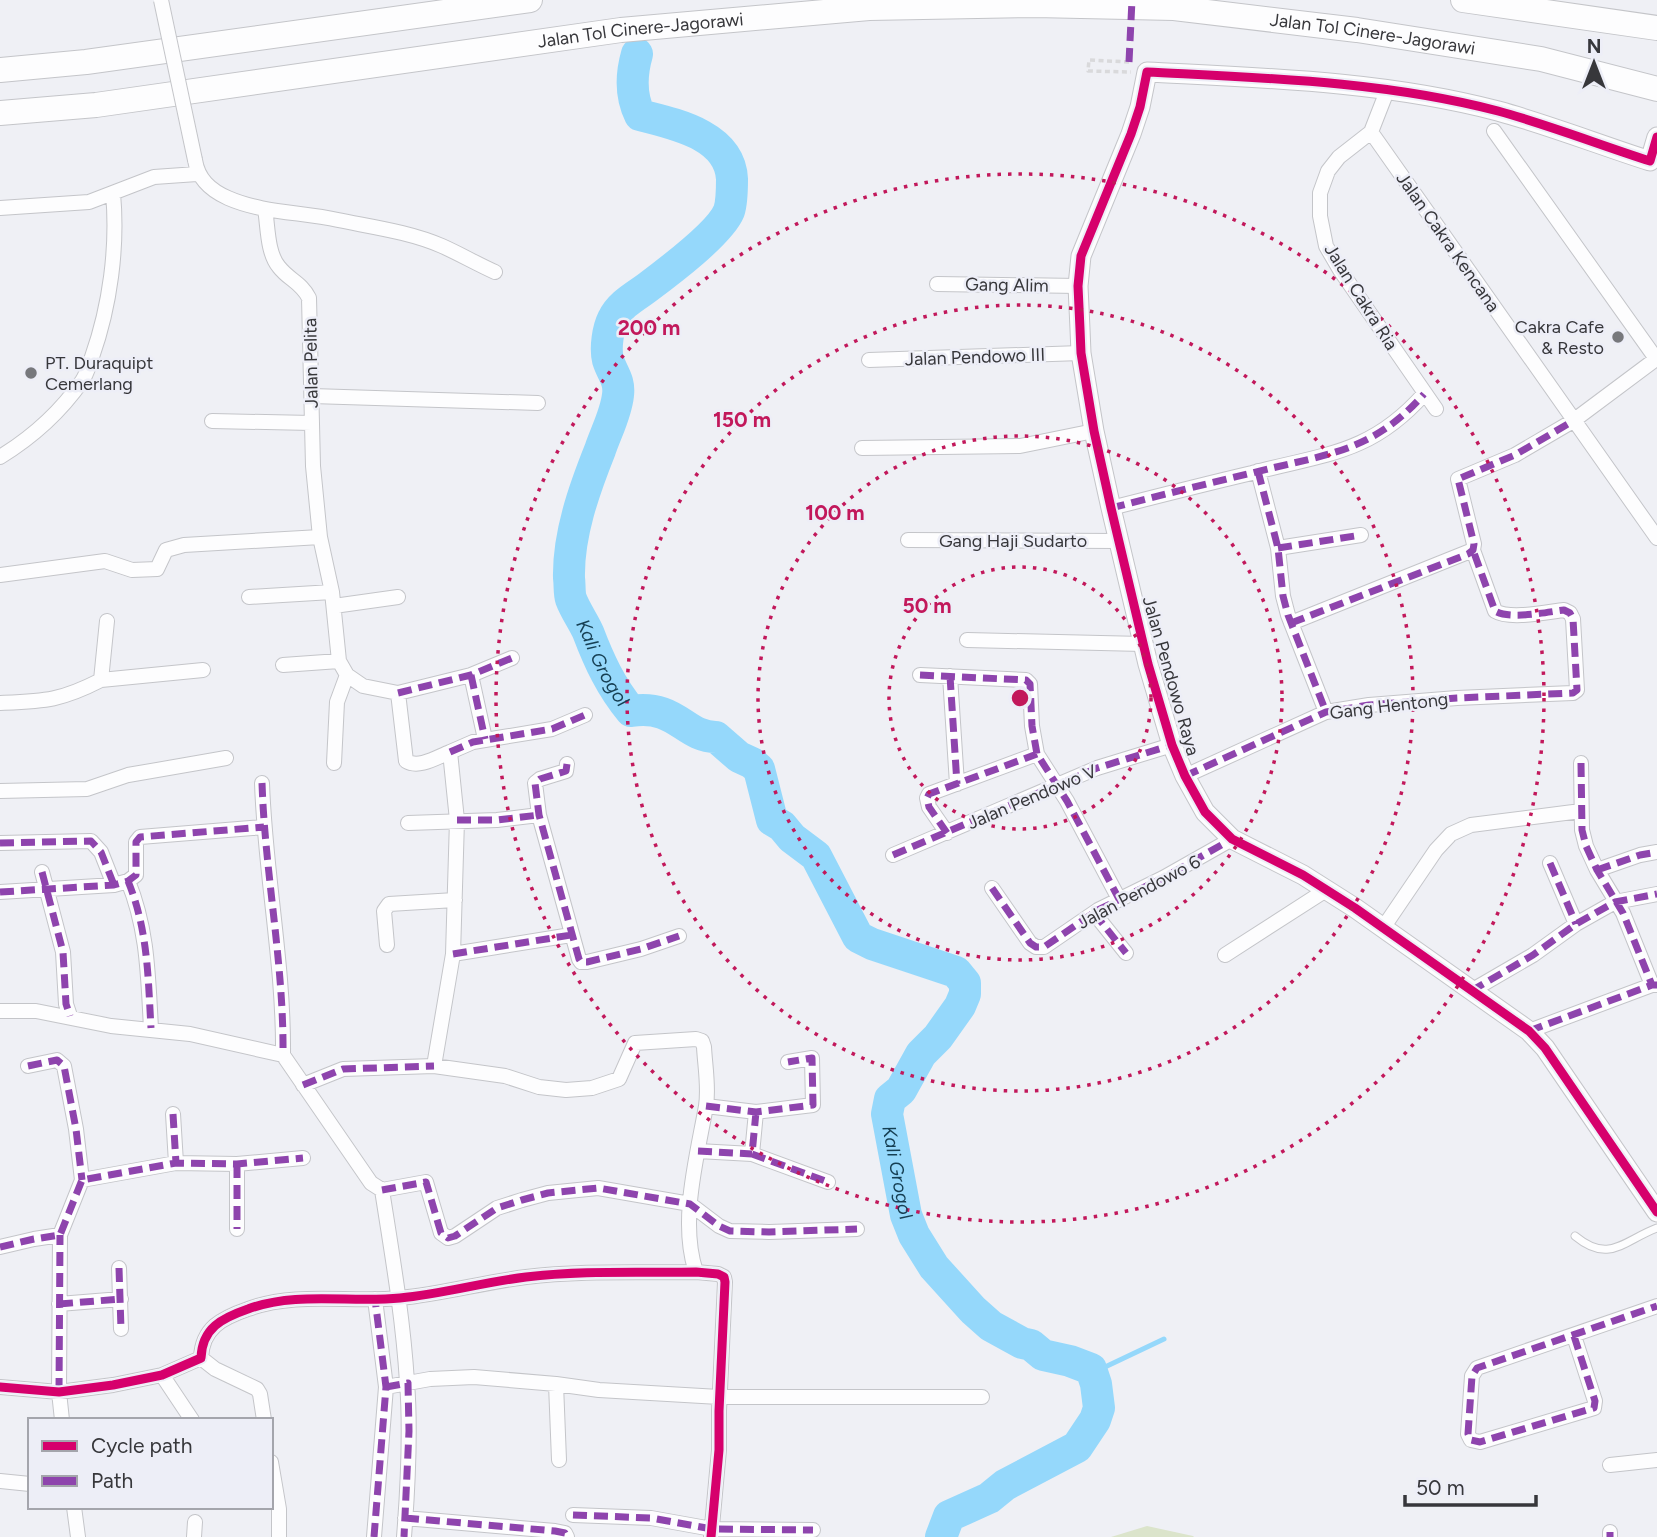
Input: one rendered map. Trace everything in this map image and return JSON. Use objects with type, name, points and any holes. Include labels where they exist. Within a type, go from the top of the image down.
[{"type":"highway","points":[[0,69],[99,60],[530,0]]},
{"type":"highway","points":[[1463,0],[1657,28]]},
{"type":"highway","name":"Jalan Tol Cinere-Jagorawi","points":[[0,113],[96,104],[621,30],[869,8],[1035,5],[1174,8],[1357,30],[1541,59],[1657,89]]},
{"type":"highway","points":[[1513,8],[1657,44]]},
{"type":"street","points":[[161,0],[196,167],[209,187],[229,198],[265,209],[334,219],[414,237],[441,246],[495,272]]},
{"type":"street","points":[[1147,72],[1298,80],[1387,91],[1497,111],[1654,162],[1657,137]]},
{"type":"street","name":"Jalan Pendowo Raya","points":[[1147,72],[1131,134],[1082,256],[1078,286],[1081,353],[1094,431],[1143,644],[1172,745],[1185,776],[1205,813],[1232,838],[1326,890],[1529,1031],[1545,1048],[1657,1212]]},
{"type":"street","points":[[1371,132],[1387,91]]},
{"type":"street","points":[[1292,623],[1473,550],[1474,544],[1458,480],[1515,455],[1573,421],[1657,360],[1494,131]]},
{"type":"street","name":"Jalan Cakra Ria","points":[[1371,132],[1339,157],[1328,170],[1320,193],[1320,216],[1326,246],[1436,409]]},
{"type":"street","name":"Jalan Cakra Kencana","points":[[1371,132],[1657,538]]},
{"type":"street","points":[[0,208],[89,202],[154,177],[196,167]]},
{"type":"street","points":[[0,457],[19,445],[59,409],[83,379],[96,345],[110,284],[113,193]]},
{"type":"street","name":"Jalan Pelita","points":[[265,209],[278,267],[300,283],[309,298],[312,423],[320,537],[333,599],[339,661]]},
{"type":"street","name":"Gang Alim","points":[[937,284],[1078,286]]},
{"type":"street","name":"Jalan Pendowo III","points":[[869,360],[1081,353]]},
{"type":"street","points":[[1111,508],[1340,452],[1378,435],[1398,421],[1424,394]]},
{"type":"street","points":[[312,396],[538,403]]},
{"type":"street","points":[[212,421],[312,423]]},
{"type":"street","points":[[862,449],[1020,446],[1094,431]]},
{"type":"street","points":[[1258,471],[1278,548],[1283,596],[1326,712]]},
{"type":"street","points":[[1278,548],[1361,535]]},
{"type":"street","points":[[0,575],[105,561],[132,570],[156,569],[166,550],[184,545],[320,537]]},
{"type":"street","name":"Gang Haji Sudarto","points":[[908,540],[1119,541]]},
{"type":"street","name":"Gang Hentong","points":[[1185,776],[1272,734],[1326,712],[1369,705],[1457,698],[1566,695],[1577,690],[1573,619],[1570,613],[1564,610],[1515,615],[1495,611],[1473,550]]},
{"type":"street","points":[[249,597],[398,597]]},
{"type":"street","points":[[101,680],[107,621]]},
{"type":"street","points":[[967,640],[1143,644]]},
{"type":"street","points":[[283,665],[339,661],[347,675],[363,687],[398,693],[471,675],[512,658]]},
{"type":"street","points":[[0,703],[49,701],[70,695],[101,680],[204,670]]},
{"type":"street","points":[[334,763],[337,702],[347,675]]},
{"type":"street","points":[[471,675],[485,740]]},
{"type":"street","points":[[920,675],[1026,680],[1030,684],[1032,726],[1037,754],[1119,899]]},
{"type":"street","points":[[950,676],[957,784]]},
{"type":"street","points":[[398,693],[406,761],[409,764],[418,764],[485,740],[552,729],[585,715]]},
{"type":"street","name":"Jalan Pendowo V","points":[[894,855],[1058,787],[1097,768],[1172,745]]},
{"type":"street","points":[[434,1066],[453,954],[457,820],[450,752]]},
{"type":"street","points":[[947,833],[929,807],[927,798],[933,791],[1037,754]]},
{"type":"street","points":[[0,791],[87,789],[128,775],[226,758]]},
{"type":"street","points":[[1529,1031],[1655,985],[1623,914],[1586,846],[1581,811],[1581,763]]},
{"type":"street","points":[[567,764],[566,771],[540,779],[536,783],[539,815],[579,959],[584,962],[641,949],[679,936]]},
{"type":"street","points":[[262,783],[283,1016],[283,1055],[372,1183],[382,1190],[426,1182],[441,1233],[448,1238],[456,1236],[497,1208],[548,1193],[598,1188],[690,1204],[719,1227],[730,1231],[857,1228]]},
{"type":"street","points":[[1383,928],[1436,849],[1451,834],[1471,825],[1581,811]]},
{"type":"street","points":[[408,822],[497,820],[539,815]]},
{"type":"street","points":[[0,892],[121,883],[136,875],[136,842],[140,837],[264,827]]},
{"type":"street","name":"Jalan Pendowo 6","points":[[992,888],[1030,943],[1036,947],[1044,947],[1094,913],[1163,878],[1232,838]]},
{"type":"street","points":[[0,843],[91,841],[101,852],[138,907],[144,933],[151,1028]]},
{"type":"street","points":[[1597,870],[1657,852]]},
{"type":"street","points":[[1550,863],[1576,924]]},
{"type":"street","points":[[42,872],[63,952],[66,1004],[70,1016]]},
{"type":"street","points":[[1225,955],[1326,890]]},
{"type":"street","points":[[1471,990],[1533,955],[1576,924],[1615,902],[1657,894]]},
{"type":"street","points":[[387,945],[384,911],[388,904],[455,900]]},
{"type":"street","points":[[1094,913],[1126,953]]},
{"type":"street","points":[[453,954],[571,935]]},
{"type":"street","points":[[0,1011],[36,1011],[111,1026],[151,1028],[231,1041],[283,1055]]},
{"type":"street","points":[[303,1086],[342,1069],[434,1066],[505,1076],[539,1087],[566,1090],[593,1088],[619,1079],[633,1046],[638,1041],[702,1041],[706,1106],[690,1204],[690,1242],[696,1272]]},
{"type":"street","points":[[706,1106],[756,1112],[814,1104],[812,1058],[788,1062]]},
{"type":"street","points":[[28,1066],[57,1060],[64,1066],[82,1180],[60,1236],[59,1392],[62,1418]]},
{"type":"street","points":[[752,1154],[756,1112]]},
{"type":"street","points":[[173,1114],[176,1163]]},
{"type":"street","points":[[698,1151],[752,1154],[828,1182]]},
{"type":"street","points":[[82,1180],[176,1163],[237,1164],[303,1158]]},
{"type":"street","points":[[237,1164],[237,1228]]},
{"type":"street","points":[[382,1190],[399,1299],[408,1383],[409,1431],[404,1537]]},
{"type":"street","points":[[0,1247],[60,1236]]},
{"type":"street","points":[[120,1268],[121,1329]]},
{"type":"street","points":[[201,1358],[201,1348],[207,1332],[217,1323],[246,1309],[281,1301],[399,1299],[550,1275],[696,1272],[718,1274],[724,1277],[725,1282],[719,1450],[712,1533]]},
{"type":"street","points":[[59,1304],[121,1299]]},
{"type":"street","points":[[374,1537],[386,1387],[375,1299]]},
{"type":"street","points":[[1574,1336],[1595,1399],[1594,1408],[1480,1442],[1471,1440],[1468,1434],[1472,1376],[1475,1370],[1657,1306]]},
{"type":"street","points":[[0,1387],[59,1392],[162,1375],[201,1358]]},
{"type":"street","points":[[201,1358],[215,1369],[257,1389],[264,1418]]},
{"type":"street","points":[[162,1375],[191,1418]]},
{"type":"street","points":[[386,1387],[430,1378],[474,1377],[599,1390],[719,1397],[982,1397]]},
{"type":"street","points":[[556,1384],[559,1460]]},
{"type":"street","points":[[1609,1465],[1657,1460]]},
{"type":"street","points":[[273,1474],[279,1509],[279,1537]]},
{"type":"street","points":[[0,1481],[28,1484]]},
{"type":"street","points":[[74,1509],[78,1537]]},
{"type":"street","points":[[573,1515],[651,1518],[712,1533],[813,1530]]},
{"type":"street","points":[[405,1518],[555,1531],[565,1533],[567,1537]]},
{"type":"street","points":[[194,1537],[195,1522]]},
{"type":"lane","points":[[1575,1236],[1588,1247],[1605,1251],[1657,1228]]},
{"type":"path","points":[[1129,62],[1089,60],[1088,71],[1147,72]]},
{"type":"green space","points":[[1147,1526],[1193,1536],[1194,1537],[1111,1537]]},
{"type":"waterway","name":"Kali Grogol","points":[[637,54],[632,85],[640,115],[698,134],[722,152],[729,164],[732,179],[731,200],[724,220],[705,241],[624,305],[611,323],[607,355],[617,381],[617,402],[588,481],[574,529],[569,562],[571,599],[606,673],[631,711],[647,710],[670,716],[696,732],[716,737],[739,757],[759,769],[772,820],[816,856],[858,937],[956,972],[965,983],[965,994],[960,1006],[938,1037],[921,1054],[901,1090],[890,1099],[887,1114],[906,1215],[914,1235],[934,1267],[973,1310],[991,1326],[1031,1345],[1043,1355],[1091,1369],[1096,1384],[1099,1408],[1095,1420],[1077,1447],[1005,1485],[989,1498],[949,1516],[941,1537]]},
{"type":"waterway","points":[[1093,1375],[1164,1339]]},
{"type":"marked path","points":[[1129,62],[1132,0]]},
{"type":"marked path","points":[[1111,508],[1345,449],[1385,429],[1424,394]]},
{"type":"marked path","points":[[1291,623],[1468,554],[1473,550],[1474,544],[1458,479],[1515,455],[1573,421]]},
{"type":"marked path","points":[[1258,471],[1278,548],[1283,596],[1288,615],[1326,712]]},
{"type":"marked path","points":[[1278,548],[1361,535]]},
{"type":"marked path","points":[[1185,776],[1326,712],[1369,705],[1573,693],[1577,690],[1573,619],[1570,613],[1564,610],[1510,615],[1495,611],[1473,550]]},
{"type":"marked path","points":[[398,693],[471,675],[512,658]]},
{"type":"marked path","points":[[471,675],[485,739]]},
{"type":"marked path","points":[[920,675],[1026,680],[1030,684],[1032,726],[1037,754],[1067,801],[1119,899]]},
{"type":"marked path","points":[[950,676],[957,784]]},
{"type":"marked path","points":[[450,752],[473,742],[552,729],[585,715]]},
{"type":"marked path","points":[[893,855],[1097,768],[1172,745]]},
{"type":"marked path","points":[[947,833],[929,807],[929,794],[1037,754]]},
{"type":"marked path","points":[[1581,763],[1582,830],[1586,846],[1623,913],[1652,985],[1657,985]]},
{"type":"marked path","points":[[567,764],[566,771],[535,783],[539,815],[579,959],[581,962],[587,962],[641,949],[679,936]]},
{"type":"marked path","points":[[262,783],[281,987],[283,1055]]},
{"type":"marked path","points":[[457,820],[497,820],[539,815]]},
{"type":"marked path","points":[[0,892],[114,885],[128,881],[136,875],[136,842],[140,837],[264,827]]},
{"type":"marked path","points":[[992,888],[1030,943],[1036,947],[1044,947],[1098,910],[1163,878],[1232,839]]},
{"type":"marked path","points":[[0,843],[91,841],[101,852],[114,885]]},
{"type":"marked path","points":[[1597,870],[1657,852]]},
{"type":"marked path","points":[[1550,863],[1576,924]]},
{"type":"marked path","points":[[42,872],[63,952],[66,1004],[70,1016]]},
{"type":"marked path","points":[[128,881],[140,917],[143,936],[151,1028]]},
{"type":"marked path","points":[[1471,991],[1615,902],[1657,894]]},
{"type":"marked path","points":[[1094,913],[1126,953]]},
{"type":"marked path","points":[[453,954],[571,935]]},
{"type":"marked path","points":[[1529,1031],[1652,985]]},
{"type":"marked path","points":[[706,1106],[756,1112],[813,1105],[812,1058],[788,1062]]},
{"type":"marked path","points":[[28,1066],[57,1060],[64,1066],[82,1180]]},
{"type":"marked path","points":[[303,1085],[343,1069],[434,1066]]},
{"type":"marked path","points":[[756,1112],[752,1154],[828,1182]]},
{"type":"marked path","points":[[173,1114],[176,1163]]},
{"type":"marked path","points":[[698,1151],[752,1154]]},
{"type":"marked path","points":[[0,1247],[60,1235],[82,1180],[176,1163],[237,1164],[303,1158]]},
{"type":"marked path","points":[[237,1164],[237,1229]]},
{"type":"marked path","points":[[382,1190],[426,1182],[441,1233],[448,1238],[497,1208],[548,1193],[598,1188],[690,1204],[730,1231],[857,1229]]},
{"type":"marked path","points":[[59,1392],[60,1235]]},
{"type":"marked path","points":[[119,1268],[121,1329]]},
{"type":"marked path","points":[[59,1304],[121,1299]]},
{"type":"marked path","points":[[374,1537],[386,1387],[375,1299]]},
{"type":"marked path","points":[[1574,1336],[1595,1401],[1594,1408],[1480,1442],[1471,1440],[1468,1434],[1472,1376],[1477,1368],[1657,1306]]},
{"type":"marked path","points":[[386,1387],[408,1383],[409,1431],[404,1537]]},
{"type":"marked path","points":[[573,1515],[651,1518],[712,1529],[813,1530]]},
{"type":"marked path","points":[[405,1518],[555,1531],[565,1533],[567,1537]]},
{"type":"marked path","points":[[1610,1532],[1610,1537]]},
{"type":"cycle path","points":[[1657,137],[1650,161],[1498,111],[1412,93],[1324,82],[1147,72],[1131,134],[1081,256],[1078,286],[1081,353],[1094,431],[1148,664],[1172,745],[1205,812],[1232,839],[1303,875],[1355,908],[1529,1031],[1545,1048],[1657,1212]]},
{"type":"cycle path","points":[[0,1387],[59,1392],[162,1375],[201,1358],[209,1332],[230,1316],[285,1300],[400,1298],[510,1279],[568,1273],[718,1274],[724,1277],[725,1282],[719,1450],[711,1537]]},
{"type":"place","name":"Cakra Cafe & Resto","points":[[1618,337]]},
{"type":"place","name":"PT. Duraquipt Cemerlang","points":[[31,373]]}]
